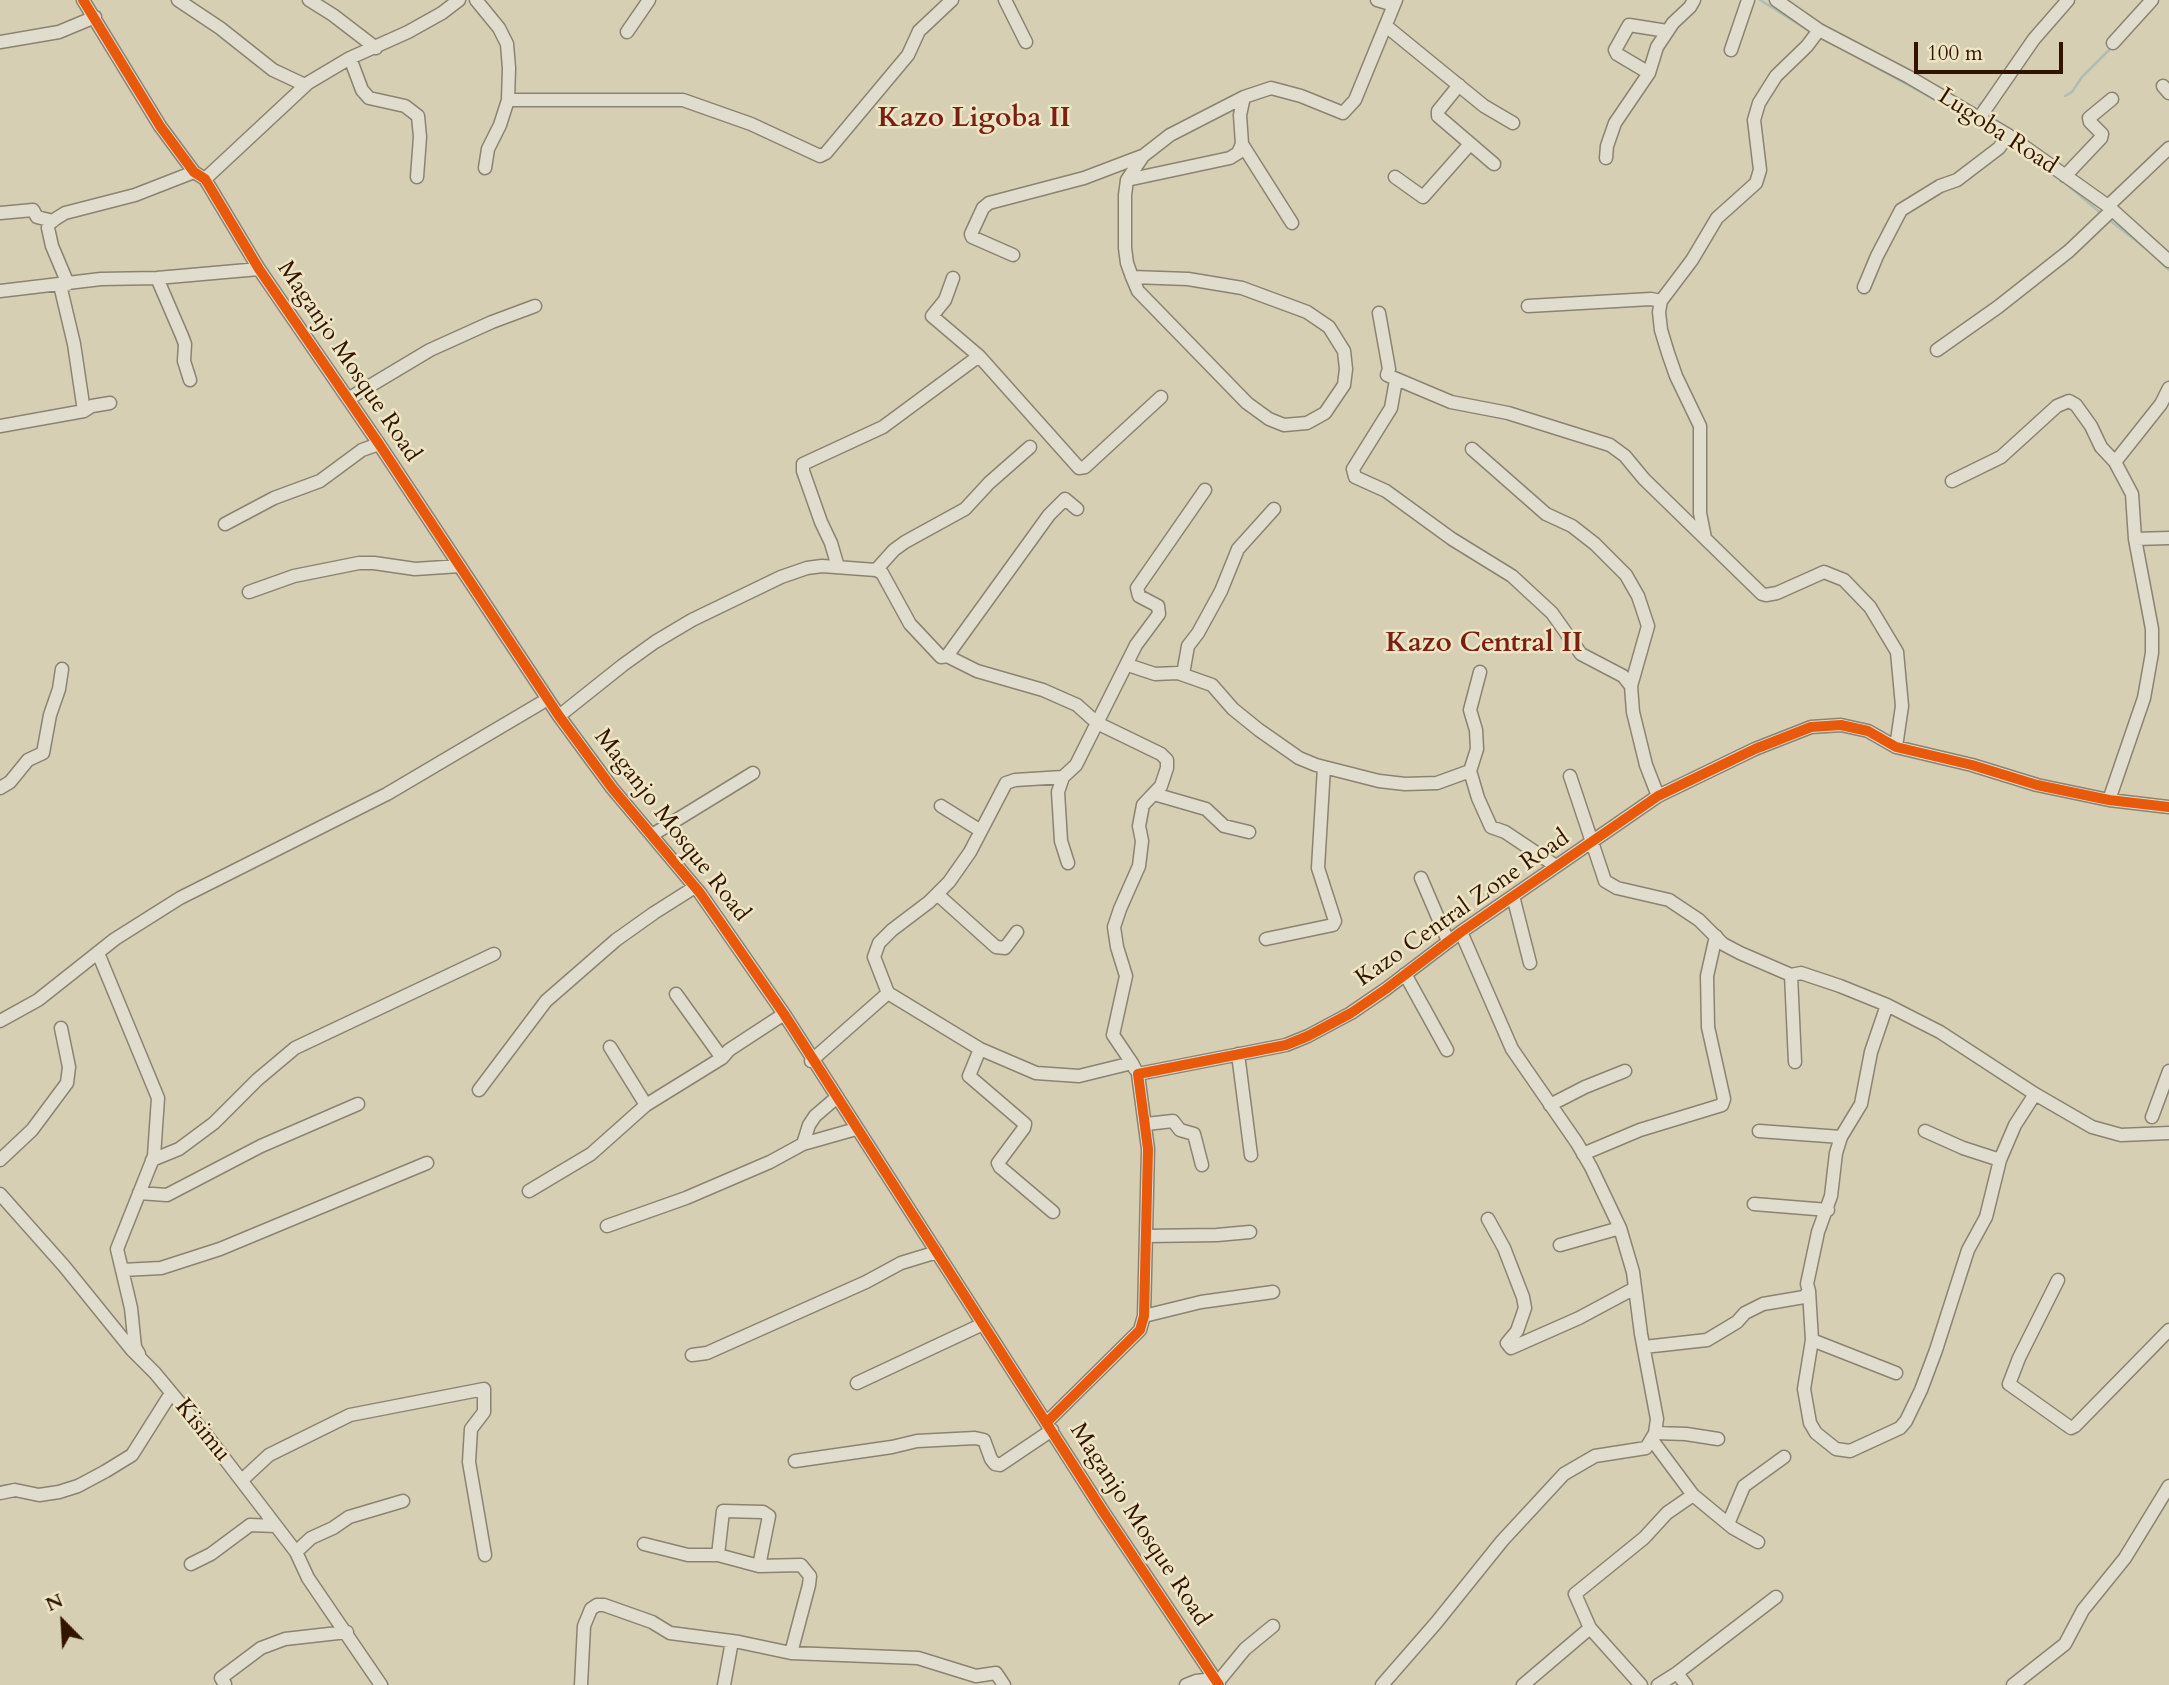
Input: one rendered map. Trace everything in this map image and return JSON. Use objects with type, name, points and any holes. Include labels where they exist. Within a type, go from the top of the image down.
[{"type":"street","name":"Maganjo Mosque Road","points":[[83,0],[160,126],[200,176],[259,269],[379,444],[559,716],[612,788],[695,887],[784,1014],[811,1061],[1216,1683]]},
{"type":"street","points":[[178,0],[220,28],[272,70],[305,85]]},
{"type":"street","points":[[309,0],[376,48]]},
{"type":"street","points":[[84,411],[64,285],[49,235],[50,223],[65,213],[200,176],[305,85],[349,58],[376,48],[442,13],[459,0]]},
{"type":"street","points":[[476,0],[499,28],[507,44],[509,68],[508,100],[488,149],[485,168]]},
{"type":"street","points":[[627,32],[649,0]]},
{"type":"street","points":[[508,100],[683,100],[751,124],[820,156],[826,153],[908,55],[919,31],[952,0]]},
{"type":"street","points":[[1006,0],[1026,42]]},
{"type":"street","points":[[1013,255],[972,237],[983,208],[989,203],[1084,178],[1143,156],[1170,135],[1244,97],[1271,89],[1301,96],[1343,113],[1355,100],[1395,2],[1377,0]]},
{"type":"street","points":[[1606,158],[1615,122],[1649,73],[1657,47],[1667,31],[1694,0]]},
{"type":"street","points":[[1731,50],[1748,0]]},
{"type":"street","name":"Lugoba Road","points":[[1776,0],[1798,6],[1819,30],[1909,77],[2008,135],[2110,208],[2169,261]]},
{"type":"street","points":[[1980,117],[2034,39],[2068,0]]},
{"type":"street","points":[[2113,43],[2152,0]]},
{"type":"street","points":[[0,42],[59,32],[95,18]]},
{"type":"street","points":[[1649,73],[1616,54],[1615,50],[1629,25],[1667,31]]},
{"type":"street","points":[[1386,26],[1484,106],[1513,123]]},
{"type":"street","points":[[1705,538],[1700,513],[1699,426],[1676,376],[1664,341],[1659,312],[1661,301],[1692,260],[1717,218],[1756,183],[1759,170],[1755,120],[1759,103],[1776,76],[1807,46],[1819,30]]},
{"type":"street","points":[[349,58],[362,90],[369,98],[405,106],[418,116],[420,137],[417,177]]},
{"type":"street","points":[[1459,85],[1438,114],[1494,164]]},
{"type":"street","points":[[1244,97],[1240,115],[1242,145],[1292,223]]},
{"type":"street","points":[[2065,176],[2101,138],[2102,134],[2090,122],[2090,118],[2112,99]]},
{"type":"street","points":[[1864,287],[1901,210],[1940,186],[1957,180],[1998,148],[2008,135]]},
{"type":"street","points":[[1395,177],[1423,197],[1470,144]]},
{"type":"street","points":[[1127,180],[1230,158],[1238,153],[1242,145]]},
{"type":"street","points":[[1937,350],[1980,321],[2069,251],[2169,148]]},
{"type":"street","points":[[1132,277],[1188,279],[1242,288],[1307,312],[1329,327],[1344,351],[1344,385],[1325,413],[1307,423],[1284,425],[1269,419],[1247,403],[1138,291],[1132,277],[1127,263],[1125,195],[1127,180],[1143,156]]},
{"type":"street","points":[[0,213],[33,210],[37,217],[53,221]]},
{"type":"street","points":[[0,291],[101,279],[157,278],[259,269]]},
{"type":"street","points":[[157,278],[175,315],[185,344],[184,361],[190,380]]},
{"type":"street","points":[[954,278],[945,300],[932,316],[979,356],[1080,468],[1085,467],[1161,397]]},
{"type":"street","points":[[1528,306],[1650,299],[1661,301]]},
{"type":"street","points":[[348,399],[430,350],[535,306]]},
{"type":"street","points":[[1379,313],[1389,369],[1387,375],[1451,402],[1508,413],[1610,445],[1625,456],[1644,479],[1766,595],[1777,593],[1824,572],[1844,580],[1870,607],[1898,652],[1902,706],[1896,747]]},
{"type":"street","points":[[838,566],[803,471],[803,464],[883,427],[979,356]]},
{"type":"street","points":[[1396,380],[1391,408],[1353,469],[1355,477],[1386,491],[1452,539],[1512,576],[1552,613],[1581,654],[1623,676],[1631,687]]},
{"type":"street","points":[[2115,462],[2161,404],[2169,388]]},
{"type":"street","points":[[1952,481],[2001,457],[2057,407],[2069,401],[2076,405],[2091,426],[2101,447],[2115,462],[2133,494],[2135,539],[2152,629],[2152,653],[2144,698],[2109,800]]},
{"type":"street","points":[[0,426],[84,411],[92,406],[110,402]]},
{"type":"street","points":[[225,524],[274,498],[320,481],[362,450],[379,444]]},
{"type":"street","points":[[876,570],[905,542],[965,509],[989,483],[1030,447]]},
{"type":"street","points":[[1472,449],[1546,514],[1572,526],[1595,544],[1626,575],[1638,596],[1648,626],[1631,687],[1633,712],[1658,796]]},
{"type":"street","points":[[1068,863],[1061,841],[1058,792],[1063,777],[1076,765],[1136,645],[1160,610],[1139,596],[1137,588],[1205,490]]},
{"type":"street","points":[[947,656],[1049,515],[1065,499],[1077,509]]},
{"type":"street","points":[[1183,674],[1188,646],[1221,591],[1238,549],[1274,509]]},
{"type":"street","points":[[2135,539],[2169,538]]},
{"type":"street","points":[[250,592],[294,576],[359,564],[374,563],[415,569],[460,566]]},
{"type":"street","points":[[559,716],[623,665],[692,620],[807,568],[838,566],[876,570],[888,580],[898,605],[923,640],[941,657],[947,656],[977,671],[1043,690],[1077,705],[1097,723],[1161,754],[1167,760],[1161,786],[1143,805],[1139,827],[1142,841],[1139,866],[1114,927],[1116,947],[1126,976],[1113,1035],[1135,1068],[1148,1149],[1144,1316],[1140,1330],[1050,1426],[1000,1465],[991,1459],[984,1440],[975,1438],[917,1441],[795,1461]]},
{"type":"street","points":[[1128,665],[1155,674],[1183,674],[1212,685],[1233,709],[1259,730],[1299,758],[1324,767],[1379,781],[1405,784],[1437,783],[1470,771]]},
{"type":"street","points":[[0,788],[10,782],[28,760],[43,754],[62,669]]},
{"type":"street","points":[[1480,672],[1470,710],[1476,730],[1477,749],[1470,771],[1478,798],[1491,827],[1505,832],[1556,866]]},
{"type":"street","points":[[0,1021],[38,1000],[115,939],[180,898],[387,794],[541,703]]},
{"type":"street","name":"Kazo Central Zone Road","points":[[888,993],[980,1049],[1036,1073],[1079,1076],[1286,1045],[1308,1037],[1351,1013],[1448,941],[1594,843],[1658,796],[1774,740],[1811,727],[1841,725],[1868,731],[1896,747],[1972,765],[2037,785],[2109,800],[2169,807]]},
{"type":"street","points":[[1266,939],[1333,925],[1335,921],[1318,868],[1324,767]]},
{"type":"street","points":[[652,835],[752,773]]},
{"type":"street","points":[[1570,776],[1605,880],[1617,888],[1670,900],[1699,920],[1723,944],[1740,953],[1791,975],[1801,973],[1827,981],[1887,1005],[1940,1032],[2035,1094],[2092,1127],[2108,1132],[2138,1135],[2169,1133]]},
{"type":"street","points":[[811,1061],[888,993],[874,957],[879,943],[937,894],[970,852],[1009,780],[1063,777]]},
{"type":"street","points":[[1154,794],[1206,809],[1224,826],[1249,832]]},
{"type":"street","points":[[941,806],[981,831]]},
{"type":"street","points":[[1421,878],[1448,941]]},
{"type":"street","points":[[479,1090],[546,1002],[616,940],[695,887]]},
{"type":"street","points":[[937,894],[996,947],[1005,948],[1017,932]]},
{"type":"street","points":[[1513,896],[1530,963]]},
{"type":"street","points":[[1382,1685],[1564,1474],[1595,1457],[1646,1448],[1654,1436],[1657,1419],[1635,1289],[1620,1228],[1583,1154],[1512,1049],[1461,932]]},
{"type":"street","points":[[1583,1154],[1640,1130],[1722,1105],[1724,1100],[1708,1027],[1707,976],[1716,936]]},
{"type":"street","points":[[98,953],[158,1098],[152,1160],[117,1249],[131,1308],[135,1347],[142,1361]]},
{"type":"street","points":[[152,1160],[179,1149],[214,1123],[257,1080],[295,1048],[494,954]]},
{"type":"street","points":[[1405,974],[1447,1050]]},
{"type":"street","points":[[1791,975],[1795,1062]]},
{"type":"street","points":[[676,994],[722,1058]]},
{"type":"street","points":[[1887,1005],[1871,1052],[1861,1104],[1841,1138],[1836,1153],[1828,1210],[1818,1232],[1807,1284],[1812,1340],[1804,1389],[1810,1423],[1816,1433],[1836,1448],[1850,1451],[1900,1429],[1921,1390],[1948,1317],[1968,1250],[1986,1217],[2000,1160],[2015,1125],[2035,1094]]},
{"type":"street","points":[[529,1191],[591,1154],[646,1105],[722,1058],[729,1050],[784,1014]]},
{"type":"street","points":[[0,1160],[32,1130],[67,1083],[69,1067],[61,1028]]},
{"type":"street","points":[[610,1047],[646,1105]]},
{"type":"street","points":[[980,1049],[969,1076],[1025,1124],[998,1163],[1053,1212]]},
{"type":"street","points":[[1238,1054],[1251,1155]]},
{"type":"street","points":[[1549,1105],[1625,1071]]},
{"type":"street","points":[[2152,1117],[2169,1071]]},
{"type":"street","points":[[803,1144],[809,1125],[816,1115],[836,1098]]},
{"type":"street","points":[[139,1193],[167,1195],[261,1146],[358,1104]]},
{"type":"street","points":[[1146,1124],[1173,1121],[1180,1130],[1194,1134],[1202,1165]]},
{"type":"street","points":[[607,1226],[686,1198],[803,1144],[856,1129]]},
{"type":"street","points":[[1759,1131],[1841,1138]]},
{"type":"street","points":[[1925,1131],[1963,1149],[2000,1160]]},
{"type":"street","points":[[122,1270],[161,1268],[220,1249],[427,1163]]},
{"type":"street","name":"Kisimu","points":[[0,1194],[142,1361],[184,1406],[242,1480],[296,1552],[308,1578],[381,1685]]},
{"type":"street","points":[[1754,1204],[1828,1210]]},
{"type":"street","points":[[1488,1219],[1504,1248],[1525,1308],[1517,1331],[1508,1340],[1508,1346],[1511,1348],[1635,1289]]},
{"type":"street","points":[[1560,1245],[1620,1228]]},
{"type":"street","points":[[1146,1236],[1250,1232]]},
{"type":"street","points":[[692,1355],[708,1353],[866,1282],[901,1263],[937,1252]]},
{"type":"street","points":[[2058,1280],[2009,1384],[2071,1428],[2169,1329]]},
{"type":"street","points":[[1643,1347],[1707,1340],[1737,1322],[1745,1313],[1763,1304],[1804,1297],[1809,1292]]},
{"type":"street","points":[[1144,1316],[1200,1302],[1273,1293]]},
{"type":"street","points":[[857,1383],[983,1324]]},
{"type":"street","points":[[1812,1340],[1896,1373]]},
{"type":"street","points":[[242,1480],[269,1455],[350,1415],[484,1389],[484,1412],[471,1429],[469,1462],[485,1555]]},
{"type":"street","points":[[0,1493],[15,1490],[38,1495],[59,1492],[78,1486],[106,1471],[132,1455],[168,1398],[173,1396]]},
{"type":"street","points":[[1654,1436],[1686,1434],[1718,1439]]},
{"type":"street","points":[[1654,1436],[1693,1495],[1728,1524],[1758,1542]]},
{"type":"street","points":[[1728,1524],[1744,1486],[1784,1457]]},
{"type":"street","points":[[2014,1685],[2066,1644],[2083,1610],[2125,1558],[2169,1486]]},
{"type":"street","points":[[1641,1685],[1590,1628],[1575,1597],[1576,1591],[1644,1538],[1667,1513],[1693,1495]]},
{"type":"street","points":[[296,1552],[311,1538],[349,1517],[403,1501]]},
{"type":"street","points":[[718,1555],[723,1511],[763,1512],[769,1516],[759,1566]]},
{"type":"street","points":[[191,1564],[211,1554],[250,1525],[276,1527]]},
{"type":"street","points":[[644,1544],[688,1555],[718,1555],[759,1566],[801,1565],[810,1576],[792,1653]]},
{"type":"street","points":[[1658,1685],[1776,1597]]},
{"type":"street","points":[[581,1685],[584,1626],[592,1609],[597,1605],[604,1605],[652,1622],[670,1633],[732,1641],[792,1653],[918,1658],[976,1676],[996,1674],[1004,1685]]},
{"type":"street","points":[[1186,1685],[1196,1681],[1216,1683],[1245,1649],[1273,1626]]},
{"type":"street","points":[[1523,1685],[1590,1628]]},
{"type":"street","points":[[225,1684],[221,1678],[261,1648],[285,1639],[347,1632]]},
{"type":"street","points":[[724,1685],[732,1641]]},
{"type":"street","points":[[1677,1673],[1686,1685]]},
{"type":"waterway","points":[[1760,0],[1811,32]]},
{"type":"waterway","points":[[1841,48],[1955,111]]},
{"type":"waterway","points":[[2065,96],[2072,92],[2082,77],[2111,48]]},
{"type":"waterway","points":[[1979,105],[1987,98]]},
{"type":"waterway","points":[[1988,130],[2000,138]]},
{"type":"waterway","points":[[2008,143],[2025,155]]},
{"type":"waterway","points":[[2065,183],[2103,215]]},
{"type":"waterway","points":[[2108,219],[2144,247]]},
{"type":"waterway","points":[[2152,254],[2169,270]]},
{"type":"cycle path","points":[[83,0],[160,126],[194,172],[205,179],[259,269],[379,444],[559,716],[612,788],[700,893],[784,1014],[1104,1513],[1219,1685]]},
{"type":"cycle path","points":[[1047,1422],[1140,1330],[1144,1316],[1148,1149],[1138,1074],[1286,1045],[1308,1036],[1351,1013],[1461,932],[1658,796],[1755,749],[1811,727],[1841,725],[1868,731],[1896,747],[1972,765],[2037,785],[2109,800],[2169,807]]},
{"type":"district","name":"Kazo Ligoba II","points":[[974,120]]},
{"type":"district","name":"Kazo Central II","points":[[1484,645]]}]
